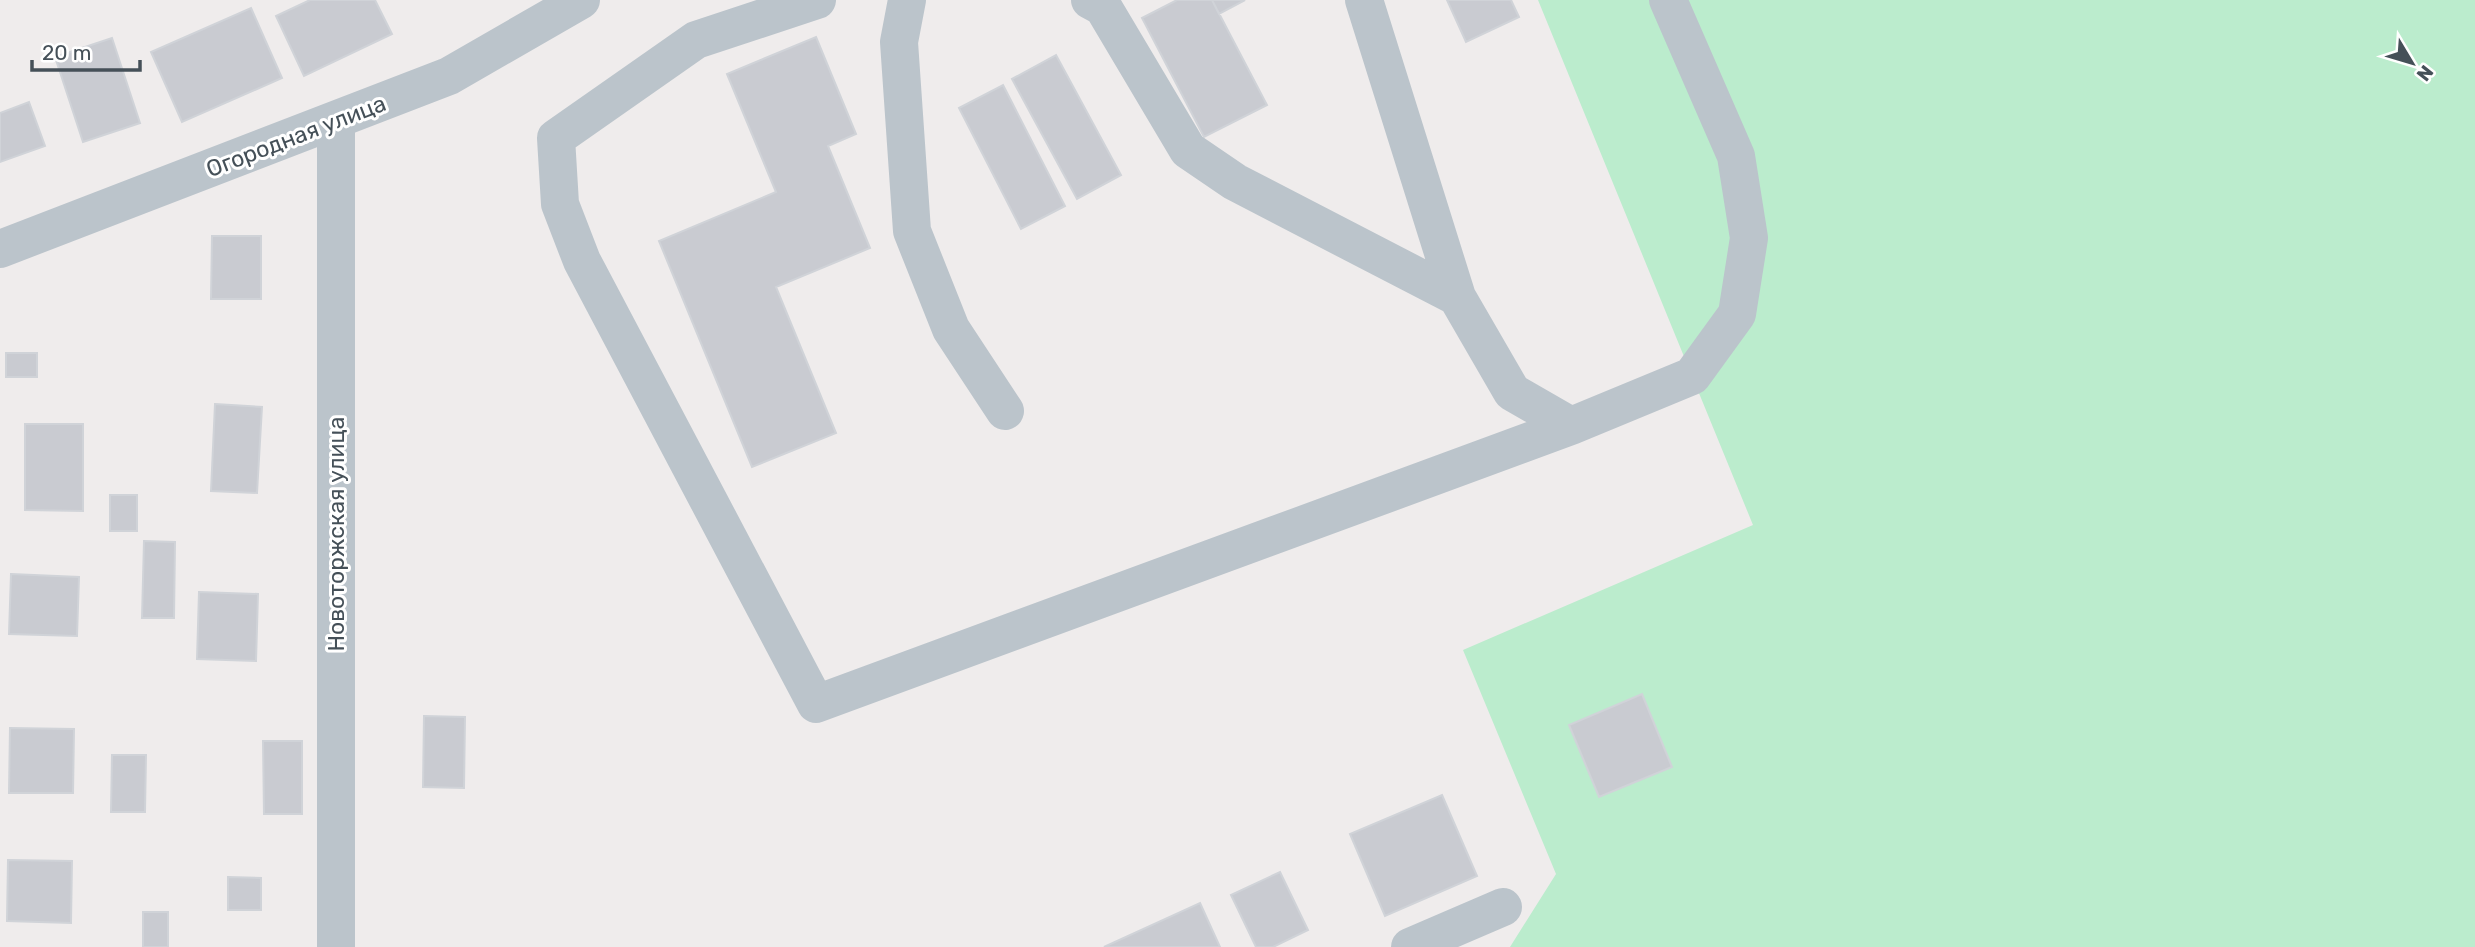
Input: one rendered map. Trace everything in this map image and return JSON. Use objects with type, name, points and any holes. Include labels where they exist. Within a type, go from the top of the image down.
[{"type":"street","name":"Огородная улица","points":[[0,249],[449,76],[581,0]]},
{"type":"street","points":[[817,0],[696,40],[556,138],[560,204],[582,261],[816,704],[1570,426],[1692,376],[1737,314],[1749,238],[1736,156],[1668,0]]},
{"type":"street","points":[[907,0],[899,42],[912,230],[951,328],[1005,411]]},
{"type":"street","points":[[1090,0],[1104,7],[1188,150],[1246,188],[1457,297]]},
{"type":"street","points":[[1364,0],[1457,297],[1512,392],[1570,426]]},
{"type":"street","name":"Новоторжская улица","points":[[336,121],[336,947]]},
{"type":"street","points":[[1410,947],[1503,907]]},
{"type":"green space","points":[[1538,0],[2475,0],[2475,947],[1510,947],[1556,874],[1463,650],[1753,525]]},
{"type":"building","points":[[310,0],[375,0],[392,34],[304,76],[276,16]]},
{"type":"building","points":[[1177,0],[1212,0],[1267,105],[1204,137],[1142,18]]},
{"type":"building","points":[[1212,0],[1245,0],[1219,14]]},
{"type":"building","points":[[1447,0],[1511,0],[1519,17],[1466,42]]},
{"type":"building","points":[[251,8],[282,78],[182,122],[151,52]]},
{"type":"building","points":[[816,37],[856,134],[828,146],[870,248],[776,287],[836,433],[752,467],[659,241],[776,192],[727,74]]},
{"type":"building","points":[[112,38],[140,123],[83,142],[55,57]]},
{"type":"building","points":[[1056,55],[1121,175],[1077,199],[1012,79]]},
{"type":"building","points":[[1003,85],[1065,206],[1021,229],[959,108]]},
{"type":"building","points":[[29,102],[45,146],[0,162],[0,113]]},
{"type":"building","points":[[212,236],[261,236],[261,299],[211,299]]},
{"type":"building","points":[[6,353],[37,353],[37,377],[6,377]]},
{"type":"building","points":[[215,404],[262,407],[257,493],[211,491]]},
{"type":"building","points":[[25,424],[83,424],[83,511],[25,510]]},
{"type":"building","points":[[110,495],[137,495],[137,531],[110,531]]},
{"type":"building","points":[[144,541],[175,542],[174,618],[142,618]]},
{"type":"building","points":[[11,574],[79,577],[77,636],[9,634]]},
{"type":"building","points":[[199,592],[258,594],[256,661],[197,659]]},
{"type":"building","points":[[1642,694],[1672,767],[1599,797],[1569,725]]},
{"type":"building","points":[[424,716],[465,717],[464,788],[423,787]]},
{"type":"building","points":[[10,728],[74,729],[73,793],[9,793]]},
{"type":"building","points":[[263,741],[302,741],[302,814],[264,814]]},
{"type":"building","points":[[112,755],[146,755],[145,812],[111,812]]},
{"type":"building","points":[[1442,795],[1477,876],[1385,916],[1350,834]]},
{"type":"building","points":[[8,860],[72,861],[71,923],[7,921]]},
{"type":"building","points":[[1280,872],[1308,930],[1273,947],[1256,947],[1231,895]]},
{"type":"building","points":[[228,877],[261,878],[261,910],[228,910]]},
{"type":"building","points":[[1200,903],[1220,947],[1104,947]]},
{"type":"building","points":[[143,912],[168,912],[168,947],[143,947]]}]
